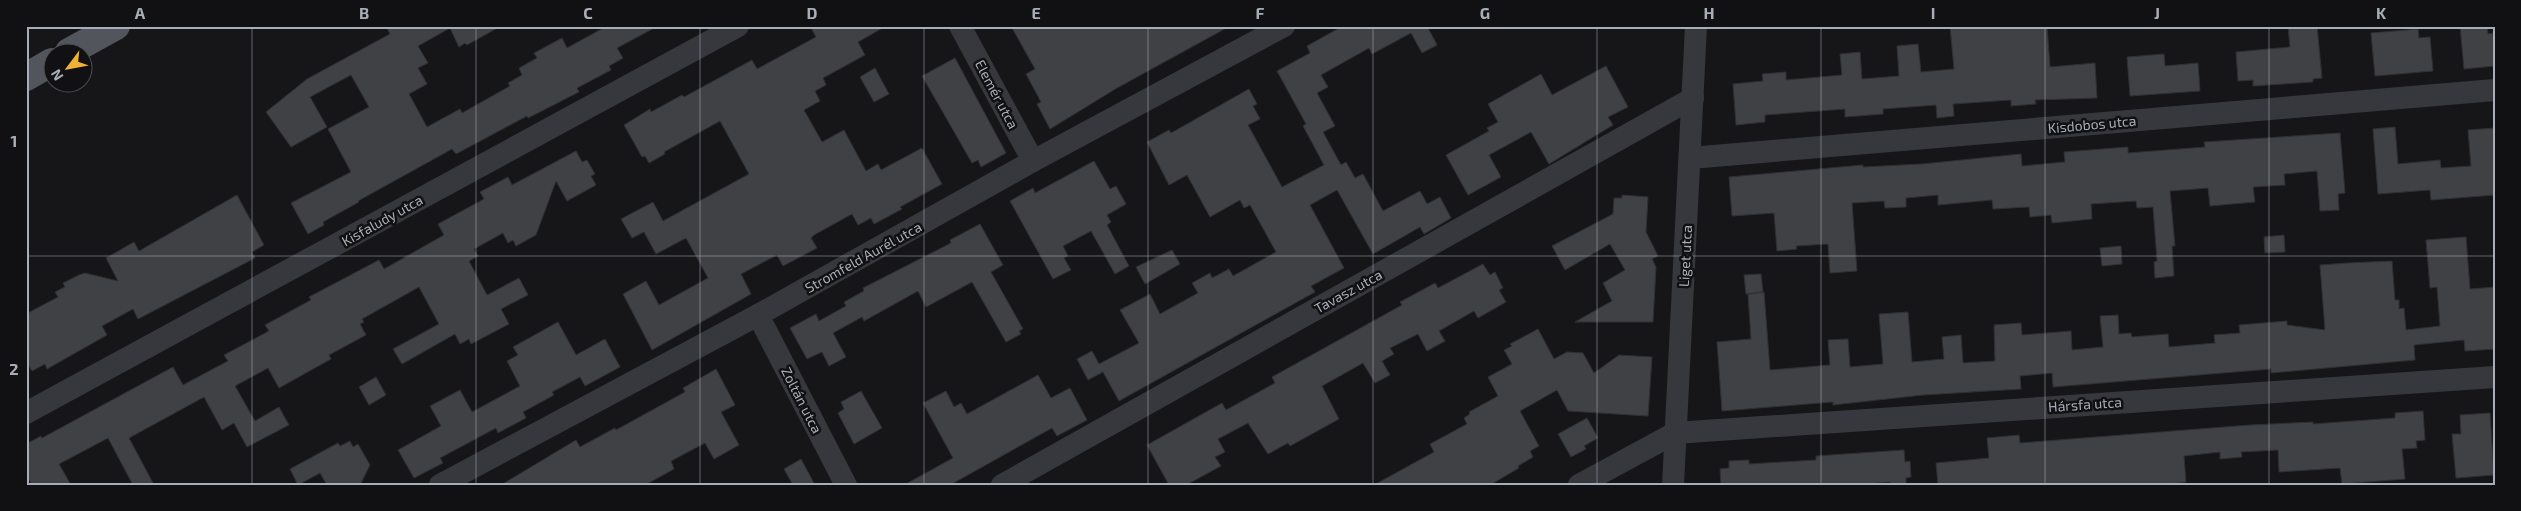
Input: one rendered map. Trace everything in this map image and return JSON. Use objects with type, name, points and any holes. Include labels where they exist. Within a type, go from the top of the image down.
[{"type":"main road","points":[[87,42],[116,26]]},
{"type":"main road","points":[[26,77],[42,68]]},
{"type":"street","name":"Kisfaludy utca","points":[[26,413],[738,26]]},
{"type":"street","name":"Elemér utca","points":[[960,26],[1033,161]]},
{"type":"street","name":"Stromfeld Aurél utca","points":[[440,485],[758,315],[1033,161],[1284,26]]},
{"type":"street","name":"Liget utca","points":[[1673,485],[1696,26]]},
{"type":"street","name":"Kisdobos utca","points":[[1690,158],[2495,90]]},
{"type":"street","name":"Tavasz utca","points":[[1002,485],[1693,98]]},
{"type":"street","name":"Zoltán utca","points":[[758,315],[846,485]]},
{"type":"street","name":"Hársfa utca","points":[[1675,433],[2495,378]]},
{"type":"street","points":[[1579,485],[1675,433]]},
{"type":"building","points":[[386,26],[501,26],[467,45],[465,43],[459,47],[450,28],[418,46],[428,63],[418,68],[427,84],[409,94],[427,127],[460,109],[462,113],[510,86],[508,83],[522,75],[519,68],[537,58],[534,53],[562,38],[567,48],[607,26],[658,26],[617,48],[623,58],[609,66],[611,70],[577,88],[579,92],[528,118],[527,116],[456,154],[452,149],[358,201],[323,222],[324,225],[308,234],[291,203],[351,172],[328,129],[369,107],[351,75],[310,97],[327,127],[291,147],[266,112],[307,79],[390,34]]},
{"type":"building","points":[[810,26],[886,26],[858,42],[865,55],[823,78],[826,85],[815,91],[820,101],[804,110],[822,142],[844,130],[866,171],[878,164],[881,170],[922,148],[942,184],[874,224],[871,218],[858,225],[852,214],[814,235],[811,238],[817,248],[783,266],[777,255],[741,274],[751,294],[652,350],[623,294],[646,281],[659,305],[708,278],[686,238],[656,254],[644,232],[632,238],[621,219],[653,202],[663,221],[749,174],[720,121],[664,152],[665,154],[649,163],[645,156],[642,157],[624,125],[650,109],[651,112],[682,95],[684,97],[752,60],[757,69],[816,37]]},
{"type":"building","points":[[1011,26],[1230,26],[1117,88],[1050,129],[1037,104],[1041,102],[1026,74],[1035,69]]},
{"type":"building","points":[[1343,26],[1427,26],[1437,45],[1422,53],[1411,33],[1372,54],[1369,48],[1321,75],[1328,87],[1317,93],[1335,126],[1323,132],[1341,165],[1346,162],[1355,178],[1363,174],[1383,211],[1420,191],[1427,204],[1440,197],[1451,218],[1424,234],[1420,227],[1373,254],[1337,190],[1310,205],[1344,268],[1311,286],[1315,292],[1119,401],[1103,372],[1088,380],[1077,359],[1092,351],[1099,364],[1139,343],[1120,310],[1150,294],[1160,314],[1198,293],[1192,283],[1210,273],[1212,278],[1229,269],[1233,276],[1276,252],[1250,205],[1244,208],[1240,200],[1210,217],[1187,175],[1169,185],[1147,142],[1169,130],[1171,133],[1249,89],[1257,104],[1253,106],[1260,119],[1248,125],[1282,187],[1324,165],[1303,126],[1306,124],[1277,71],[1310,53],[1307,46]]},
{"type":"building","points":[[1950,26],[2047,26],[2050,67],[2095,63],[2097,98],[2035,100],[2036,104],[2011,106],[2011,100],[1953,104],[1954,116],[1937,118],[1936,105],[1883,109],[1883,114],[1845,117],[1845,109],[1765,115],[1765,122],[1736,125],[1733,84],[1763,81],[1762,74],[1786,72],[1786,80],[1842,75],[1840,54],[1860,52],[1862,79],[1899,76],[1897,46],[1918,44],[1921,72],[1954,69]]},
{"type":"building","points":[[2288,26],[2317,26],[2322,78],[2313,79],[2313,82],[2253,86],[2253,80],[2238,81],[2236,52],[2290,47]]},
{"type":"building","points":[[2460,26],[2487,26],[2488,34],[2493,33],[2495,66],[2464,69]]},
{"type":"building","points":[[2418,29],[2419,38],[2430,37],[2433,71],[2375,76],[2371,33]]},
{"type":"building","points":[[2164,54],[2165,66],[2198,63],[2200,91],[2130,96],[2127,57]]},
{"type":"building","points":[[955,58],[1006,153],[981,167],[978,160],[972,163],[922,76]]},
{"type":"building","points":[[1606,66],[1628,107],[1608,117],[1613,125],[1549,164],[1531,132],[1489,155],[1501,177],[1468,195],[1446,155],[1489,131],[1487,128],[1498,122],[1488,104],[1541,74],[1552,95]]},
{"type":"building","points":[[875,68],[889,94],[874,102],[860,77]]},
{"type":"building","points":[[2395,127],[2398,164],[2440,160],[2441,168],[2471,166],[2468,130],[2495,128],[2495,195],[2431,200],[2430,190],[2378,194],[2373,129]]},
{"type":"building","points":[[2340,133],[2345,193],[2338,194],[2339,210],[2320,211],[2317,171],[2284,174],[2285,185],[2253,187],[2255,202],[2210,206],[2208,188],[2170,191],[2175,246],[2172,246],[2174,276],[2155,278],[2154,262],[2157,261],[2153,207],[2137,208],[2136,201],[2091,204],[2092,219],[2052,223],[2051,215],[2030,217],[2029,207],[1993,209],[1992,200],[1938,205],[1938,195],[1906,198],[1906,207],[1885,208],[1884,201],[1852,203],[1857,271],[1830,273],[1828,244],[1796,246],[1797,249],[1777,251],[1774,213],[1732,216],[1729,177],[1863,165],[1863,167],[1922,164],[2021,154],[2022,166],[2065,162],[2064,152],[2128,147],[2128,153],[2205,147],[2204,142]]},
{"type":"building","points":[[576,151],[582,162],[587,160],[595,174],[591,176],[596,185],[567,201],[556,181],[536,235],[516,246],[513,240],[508,243],[503,233],[474,249],[478,256],[469,261],[487,295],[519,278],[528,295],[501,309],[509,324],[471,344],[469,339],[460,344],[455,334],[402,364],[393,349],[439,324],[419,287],[362,319],[364,322],[360,324],[366,335],[329,355],[331,359],[279,388],[268,368],[235,386],[255,421],[279,407],[289,425],[247,447],[234,423],[222,430],[204,397],[129,438],[154,485],[133,485],[108,438],[59,464],[71,485],[32,485],[26,474],[26,444],[41,436],[42,438],[173,367],[183,385],[228,361],[224,355],[269,331],[265,325],[311,300],[309,297],[379,260],[384,269],[444,235],[438,224],[484,199],[480,192],[508,177],[512,185]]},
{"type":"building","points":[[1094,161],[1110,189],[1116,186],[1126,204],[1107,215],[1111,222],[1107,225],[1129,266],[1115,274],[1091,231],[1063,246],[1068,256],[1064,258],[1071,270],[1053,279],[1010,201],[1033,188],[1035,193]]},
{"type":"building","points":[[237,195],[264,245],[252,252],[255,258],[138,319],[133,309],[102,326],[107,335],[47,369],[45,364],[32,371],[26,361],[26,314],[58,297],[55,292],[65,287],[63,283],[79,275],[85,273],[118,281],[106,258],[134,242],[139,251]]},
{"type":"building","points":[[1622,195],[1648,197],[1646,232],[1658,256],[1652,259],[1656,267],[1653,322],[1575,322],[1612,301],[1603,283],[1625,270],[1610,244],[1565,270],[1552,246],[1613,214],[1614,198],[1622,198]]},
{"type":"building","points":[[980,224],[1003,265],[991,272],[1023,329],[1019,331],[1021,334],[1006,342],[972,282],[926,307],[918,291],[864,321],[862,317],[833,333],[846,357],[829,366],[822,352],[807,359],[790,328],[816,314],[819,321],[846,306],[844,302],[864,291],[863,288],[951,243],[950,240]]},
{"type":"building","points":[[2284,235],[2285,252],[2265,253],[2264,237]]},
{"type":"building","points":[[2466,237],[2470,289],[2495,287],[2495,349],[2465,351],[2464,340],[2414,345],[2415,360],[2271,373],[2271,369],[2053,387],[2052,373],[2020,376],[2021,389],[1923,395],[1833,405],[1833,402],[1722,411],[1717,342],[1751,339],[1748,294],[1764,292],[1770,370],[1830,365],[1828,340],[1848,339],[1850,367],[1883,364],[1879,314],[1908,312],[1912,362],[1944,359],[1942,337],[1961,335],[1963,363],[1995,361],[1994,325],[2021,323],[2022,335],[2071,331],[2072,350],[2103,347],[2100,316],[2118,315],[2119,334],[2131,333],[2132,337],[2168,334],[2169,347],[2215,343],[2214,335],[2240,333],[2239,325],[2287,321],[2287,325],[2325,330],[2320,265],[2348,263],[2392,261],[2395,300],[2399,300],[2399,309],[2404,308],[2406,330],[2440,326],[2437,287],[2430,288],[2426,240]]},
{"type":"building","points":[[2121,246],[2122,264],[2102,266],[2100,248]]},
{"type":"building","points":[[1172,250],[1180,264],[1145,284],[1136,267]]},
{"type":"building","points":[[1483,264],[1490,275],[1495,272],[1503,288],[1499,290],[1506,302],[1478,318],[1474,311],[1439,331],[1445,341],[1427,351],[1418,334],[1390,348],[1394,354],[1382,361],[1390,375],[1375,383],[1363,363],[1322,386],[1339,419],[1290,446],[1288,443],[1268,454],[1248,423],[1218,439],[1225,452],[1215,457],[1221,466],[1186,485],[1169,485],[1147,445],[1222,403],[1226,410],[1275,383],[1272,377],[1402,305],[1400,302],[1435,283],[1438,288]]},
{"type":"building","points":[[1761,274],[1763,292],[1746,294],[1744,275]]},
{"type":"building","points":[[558,322],[576,355],[605,339],[620,367],[585,386],[580,377],[552,392],[554,395],[523,412],[526,418],[498,433],[496,428],[440,458],[443,463],[414,478],[398,450],[441,426],[430,406],[460,390],[472,412],[520,386],[507,361],[518,355],[513,347]]},
{"type":"building","points":[[1538,329],[1554,359],[1567,352],[1583,353],[1594,373],[1619,355],[1652,357],[1648,416],[1568,411],[1557,390],[1520,411],[1539,446],[1530,451],[1533,457],[1518,466],[1519,468],[1490,485],[1374,485],[1434,452],[1430,444],[1467,424],[1464,418],[1470,414],[1469,412],[1498,396],[1488,377],[1512,364],[1504,350],[1512,346],[1510,344]]},
{"type":"building","points":[[716,369],[735,405],[721,412],[739,445],[714,459],[705,443],[671,461],[674,469],[645,485],[501,485],[576,440],[580,447],[615,428],[616,430],[685,392],[683,388]]},
{"type":"building","points":[[1038,375],[1051,398],[1070,388],[1087,420],[1057,436],[1052,428],[950,485],[904,485],[953,458],[923,403],[946,391],[954,407],[961,403],[967,414]]},
{"type":"building","points":[[376,377],[386,395],[369,405],[359,387]]},
{"type":"building","points":[[861,391],[882,428],[854,444],[838,413],[844,409],[841,402]]},
{"type":"building","points":[[2423,411],[2425,440],[2416,441],[2417,448],[2402,449],[2405,479],[2342,484],[2340,468],[2279,472],[2278,450],[2241,452],[2242,457],[2220,459],[2220,452],[2184,456],[2186,482],[2162,485],[1938,485],[1936,463],[1989,458],[1987,438],[2019,435],[2020,443],[2250,425],[2313,422],[2313,424],[2395,418],[2395,413]]},
{"type":"building","points":[[2490,413],[2494,475],[2456,478],[2452,434],[2461,434],[2460,415]]},
{"type":"building","points":[[1587,418],[1598,438],[1584,446],[1586,449],[1571,457],[1558,434]]},
{"type":"building","points":[[350,441],[353,447],[358,444],[370,465],[360,485],[327,485],[320,473],[298,485],[290,469],[338,443],[340,446]]},
{"type":"building","points":[[1904,450],[1905,462],[1910,461],[1911,477],[1906,478],[1906,485],[1890,485],[1890,482],[1853,485],[1721,485],[1720,469],[1729,468],[1729,461],[1749,460],[1749,464],[1816,460],[1816,456]]},
{"type":"building","points":[[801,459],[815,485],[793,485],[784,469]]}]
